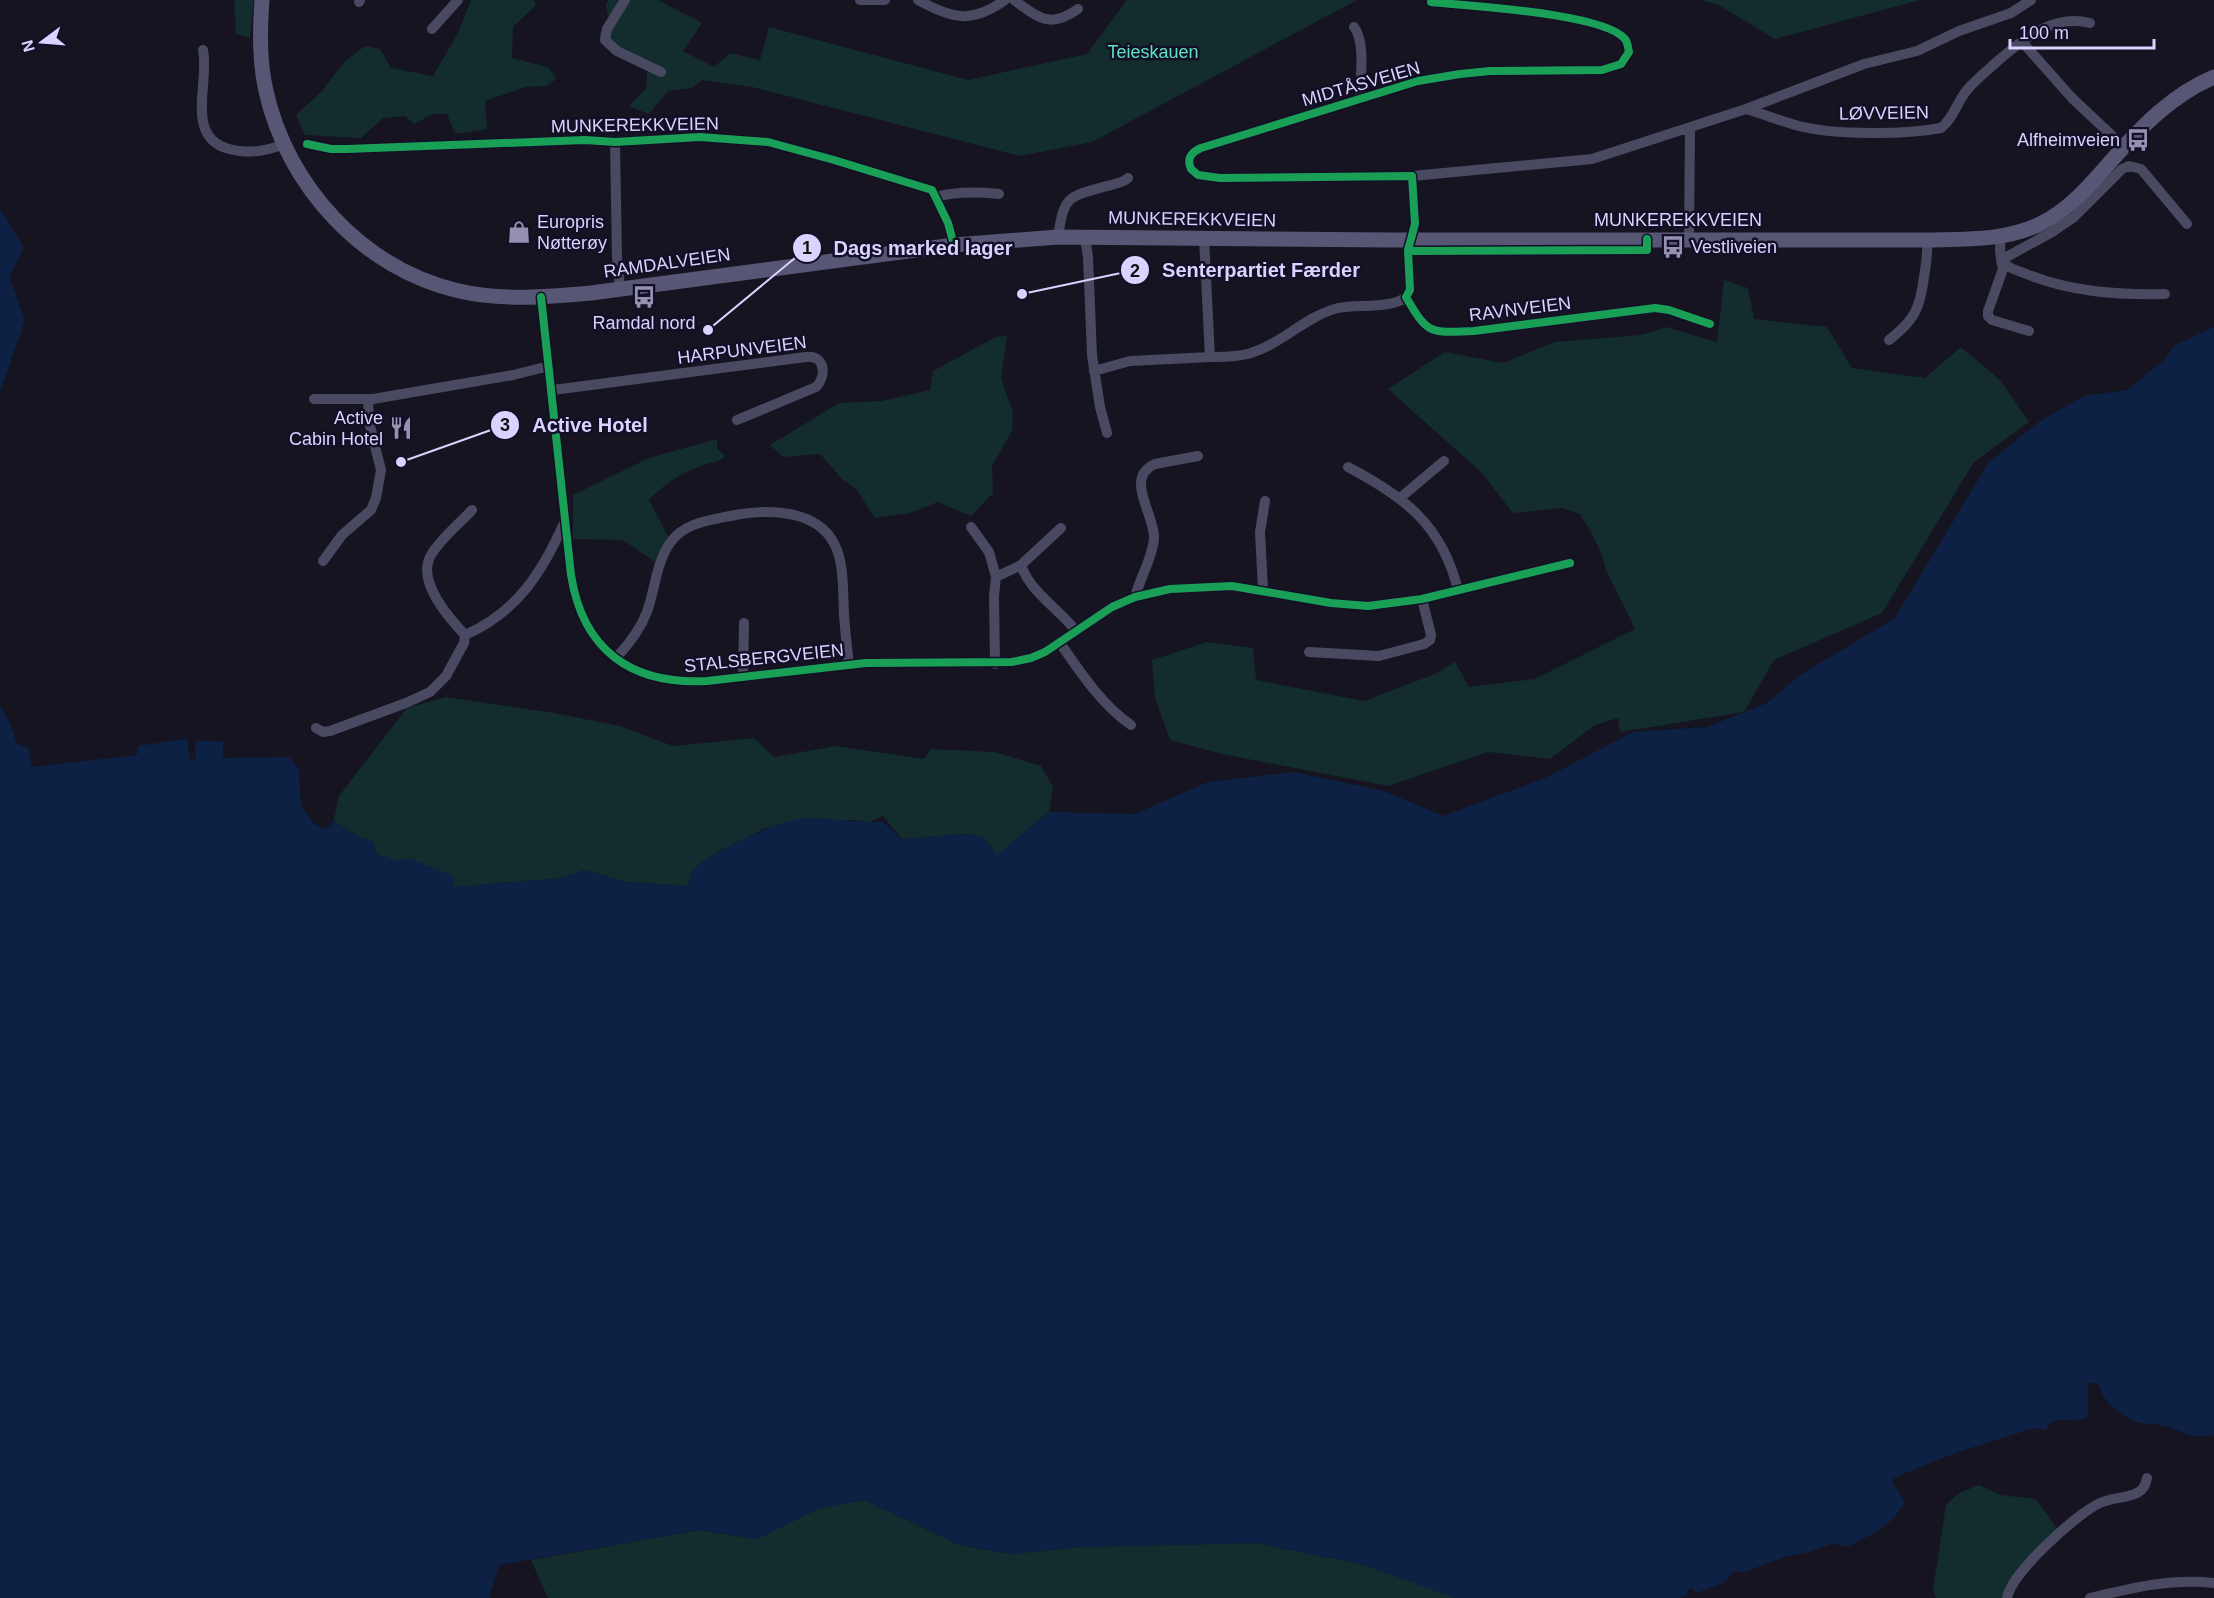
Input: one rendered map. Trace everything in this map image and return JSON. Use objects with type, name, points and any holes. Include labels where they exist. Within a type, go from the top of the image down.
[{"type":"main road","name":"RAMDALVEIEN","points":[[262,0],[260,39],[262,70],[273,118],[298,172],[315,197],[342,227],[383,259],[410,274],[436,284],[470,293],[505,297],[541,297],[620,289],[954,245],[1085,237]]},
{"type":"main road","name":"MUNKEREKKVEIEN","points":[[1085,237],[1411,240],[1927,240],[2000,236],[2039,224],[2066,206],[2164,106],[2186,90],[2214,77]]},
{"type":"street","points":[[432,29],[458,0]]},
{"type":"street","points":[[625,0],[607,29],[605,40],[617,51],[661,72]]},
{"type":"street","points":[[860,0],[885,0]]},
{"type":"street","points":[[918,0],[935,10],[958,17],[984,12],[1005,0]]},
{"type":"street","points":[[1014,0],[1042,19],[1059,20],[1078,9]]},
{"type":"street","points":[[1094,371],[1130,361],[1251,353],[1331,310],[1402,301],[1410,290],[1408,250],[1415,224],[1412,176],[1581,161],[1610,154],[1746,109],[1864,64],[1917,51],[1959,31],[2011,13],[2031,0]]},
{"type":"street","name":"MIDTÅSVEIEN","points":[[1412,176],[1213,177],[1195,173],[1189,166],[1189,158],[1201,147],[1418,81],[1460,74],[1515,70],[1609,69],[1621,64],[1629,52],[1627,43],[1619,34],[1576,19],[1534,12],[1431,2]]},
{"type":"street","name":"LØVVEIEN","points":[[1746,109],[1800,126],[1830,131],[1883,132],[1941,128],[1967,90],[2021,40],[2046,26],[2063,21],[2090,22]]},
{"type":"street","name":"MIDTÅSVEIEN","points":[[1354,27],[1359,35],[1360,45],[1360,99]]},
{"type":"street","points":[[2024,44],[2072,98],[2124,147]]},
{"type":"street","points":[[203,50],[202,120],[209,136],[221,147],[236,151],[268,149],[284,144]]},
{"type":"street","points":[[1689,239],[1690,128]]},
{"type":"street","name":"MUNKEREKKVEIEN","points":[[307,144],[331,149],[347,149],[585,140],[615,142],[700,137],[768,142],[928,188],[937,197]]},
{"type":"street","name":"MUNKEREKKVEIEN","points":[[615,142],[620,289]]},
{"type":"street","points":[[2001,260],[2074,217],[2122,169],[2129,166],[2137,167],[2145,173],[2187,224]]},
{"type":"street","name":"MUNKEREKKVEIEN","points":[[1058,237],[1063,209],[1069,199],[1120,183],[1128,178]]},
{"type":"street","points":[[954,245],[937,197],[976,192],[999,195]]},
{"type":"street","points":[[2000,236],[2002,269],[1988,316],[1992,320],[2029,331]]},
{"type":"street","points":[[1085,237],[1094,371],[1107,433]]},
{"type":"street","points":[[1204,237],[1210,357]]},
{"type":"street","points":[[1889,340],[1909,323],[1919,308],[1927,240]]},
{"type":"street","points":[[2001,260],[2009,267],[2032,277],[2079,290],[2165,294]]},
{"type":"street","name":"STALSBERGVEIEN","points":[[541,297],[572,583],[578,608],[594,638],[616,658],[640,672],[665,680],[689,682],[849,664],[995,664],[1031,658],[1060,643],[1112,606],[1135,597],[1170,589],[1233,586],[1331,603],[1368,606],[1422,599],[1570,564]]},
{"type":"street","name":"RAVNVEIEN","points":[[1406,297],[1420,322],[1439,332],[1474,331],[1655,309],[1670,310],[1710,324]]},
{"type":"street","name":"HARPUNVEIEN","points":[[552,390],[814,356],[819,358],[822,378],[816,387],[737,420]]},
{"type":"street","points":[[314,399],[368,399],[513,375],[549,366]]},
{"type":"street","points":[[323,561],[342,535],[371,510],[376,498],[381,470],[369,422],[368,399]]},
{"type":"street","points":[[1135,597],[1154,542],[1152,521],[1140,486],[1142,476],[1150,466],[1155,464],[1198,456]]},
{"type":"street","points":[[1401,498],[1444,461]]},
{"type":"street","points":[[1348,467],[1401,498],[1428,526],[1442,545],[1458,590]]},
{"type":"street","points":[[1263,590],[1260,532],[1264,501]]},
{"type":"street","points":[[316,728],[323,732],[330,731],[406,704],[430,692],[446,676],[464,642],[465,635],[440,604],[428,579],[426,568],[434,550],[472,510]]},
{"type":"street","points":[[616,658],[642,623],[662,558],[676,536],[703,522],[763,511],[790,514],[813,521],[827,532],[834,543],[843,574],[849,664]]},
{"type":"street","points":[[465,635],[484,627],[524,593],[565,522]]},
{"type":"street","points":[[971,527],[989,552],[996,577],[995,664]]},
{"type":"street","points":[[996,577],[1021,565],[1061,528]]},
{"type":"street","points":[[1021,565],[1028,580],[1077,631]]},
{"type":"street","points":[[1309,652],[1379,656],[1424,644],[1430,640],[1431,635],[1422,599]]},
{"type":"street","name":"STALSBERGVEIEN","points":[[743,677],[744,623]]},
{"type":"street","points":[[1060,643],[1109,706],[1131,725]]},
{"type":"street","points":[[2007,1598],[2013,1582],[2023,1569],[2074,1522],[2096,1504],[2138,1492],[2145,1485],[2147,1478]]},
{"type":"street","points":[[2090,1598],[2155,1584],[2189,1581],[2214,1582]]},
{"type":"green space","points":[[234,0],[254,0],[250,38],[236,34]]},
{"type":"green space","points":[[471,0],[534,0],[536,5],[513,27],[512,58],[548,67],[556,79],[547,86],[525,87],[485,101],[487,129],[455,134],[447,114],[433,114],[414,124],[405,116],[383,118],[361,138],[305,135],[296,115],[321,92],[344,62],[365,46],[380,49],[391,68],[433,76],[458,33]]},
{"type":"green space","name":"Teieskauen","points":[[609,0],[658,0],[702,23],[683,51],[714,67],[730,53],[760,60],[769,27],[968,80],[1087,54],[1127,0],[1357,0],[1092,142],[1020,156],[752,87],[702,80],[692,88],[668,91],[649,114],[628,106],[646,89],[648,62],[599,35],[609,21],[606,4]]},
{"type":"green space","points":[[1700,0],[1920,0],[1775,39],[1717,4]]},
{"type":"green space","points":[[1724,280],[1748,288],[1754,319],[1827,327],[1852,368],[1925,378],[1961,347],[2001,381],[2029,422],[1974,462],[1882,613],[1774,660],[1744,712],[1620,732],[1618,718],[1595,725],[1550,759],[1488,752],[1388,786],[1222,754],[1170,740],[1155,698],[1152,660],[1207,642],[1253,648],[1256,680],[1364,701],[1435,674],[1455,662],[1469,687],[1535,679],[1635,629],[1606,570],[1599,548],[1580,514],[1562,508],[1513,513],[1481,472],[1388,389],[1445,352],[1503,363],[1555,342],[1641,335],[1666,327],[1717,342]]},
{"type":"green space","points":[[1007,336],[1001,379],[1013,412],[1012,431],[992,466],[993,493],[971,516],[938,502],[910,513],[875,518],[856,489],[843,480],[820,454],[783,457],[770,445],[839,403],[882,401],[930,390],[933,371],[996,337]]},
{"type":"green space","points":[[717,439],[717,449],[725,456],[681,475],[649,500],[668,536],[655,562],[623,540],[573,539],[573,495],[649,458]]},
{"type":"green space","points":[[446,697],[554,713],[620,726],[673,746],[754,738],[774,757],[836,746],[924,759],[931,749],[995,752],[1041,766],[1053,787],[1049,812],[997,855],[984,838],[966,834],[902,839],[883,816],[868,823],[854,820],[832,821],[763,829],[731,847],[720,850],[693,870],[688,886],[627,882],[584,870],[562,878],[454,887],[377,854],[373,842],[357,836],[334,821],[338,797],[407,708]]},
{"type":"green space","points":[[1979,1485],[2000,1495],[2036,1499],[2059,1531],[2004,1598],[1936,1598],[1933,1589],[1946,1505],[1959,1493]]},
{"type":"green space","points":[[865,1500],[959,1545],[1011,1554],[1081,1547],[1256,1543],[1361,1564],[1457,1598],[548,1598],[531,1560],[699,1530],[757,1539],[820,1508]]},
{"type":"water","points":[[0,209],[24,248],[9,277],[25,320],[0,392]]},
{"type":"water","points":[[2214,327],[2214,1435],[2193,1436],[2157,1424],[2143,1424],[2133,1420],[2120,1413],[2109,1403],[2098,1383],[2088,1383],[2088,1415],[2084,1419],[2053,1421],[2045,1430],[2039,1428],[2028,1430],[1958,1452],[1896,1477],[1892,1481],[1905,1502],[1899,1511],[1880,1529],[1847,1547],[1833,1543],[1781,1558],[1745,1572],[1734,1571],[1724,1583],[1696,1593],[1692,1588],[1687,1590],[1687,1595],[1680,1598],[1456,1598],[1361,1564],[1256,1543],[1081,1547],[1011,1554],[959,1545],[865,1500],[820,1508],[757,1539],[699,1530],[499,1565],[489,1598],[0,1598],[0,706],[8,719],[17,744],[29,748],[32,767],[137,755],[138,746],[183,739],[188,739],[189,759],[196,759],[195,741],[223,741],[223,758],[289,757],[299,770],[301,806],[314,824],[326,829],[334,821],[357,836],[373,842],[377,854],[397,861],[409,858],[454,877],[454,887],[561,878],[584,870],[627,882],[688,886],[694,869],[714,854],[764,830],[805,818],[883,822],[902,839],[966,834],[984,838],[997,855],[1049,812],[1135,814],[1208,782],[1294,772],[1384,791],[1443,816],[1547,777],[1633,732],[1707,727],[1767,703],[1800,675],[1895,618],[1989,462],[2040,421],[2084,396],[2127,390],[2163,361],[2175,345]]},
{"type":"cycle path","points":[[1431,2],[1534,12],[1591,23],[1612,30],[1625,39],[1629,52],[1621,64],[1602,70],[1490,71],[1418,81],[1201,148],[1191,156],[1189,162],[1191,169],[1198,175],[1220,178],[1412,176],[1415,224],[1408,250],[1410,290],[1406,297],[1420,319],[1426,326],[1433,329],[1448,332],[1474,331],[1655,308],[1669,310],[1710,324]]},
{"type":"cycle path","points":[[307,144],[331,149],[347,149],[585,140],[615,142],[700,137],[768,142],[932,190],[948,223],[954,245]]},
{"type":"cycle path","points":[[1413,251],[1647,250],[1647,239]]},
{"type":"cycle path","points":[[541,297],[571,575],[577,602],[587,624],[600,643],[615,658],[634,669],[656,677],[680,681],[707,681],[866,663],[1012,662],[1045,652],[1112,607],[1135,597],[1170,589],[1232,586],[1331,603],[1368,606],[1422,599],[1570,563]]},
{"type":"place","name":"Alfheimveien","points":[[2138,140]]},
{"type":"place","name":"Europris Nøtterøy","points":[[519,232]]},
{"type":"place","name":"Vestliveien","points":[[1673,247]]},
{"type":"place","name":"Senterpartiet Færder","points":[[1022,294]]},
{"type":"place","name":"Ramdal nord","points":[[644,297]]},
{"type":"place","name":"Dags marked lager","points":[[708,330]]},
{"type":"place","name":"Active Cabin Hotel","points":[[401,428]]},
{"type":"place","name":"Active Hotel","points":[[401,462]]}]
